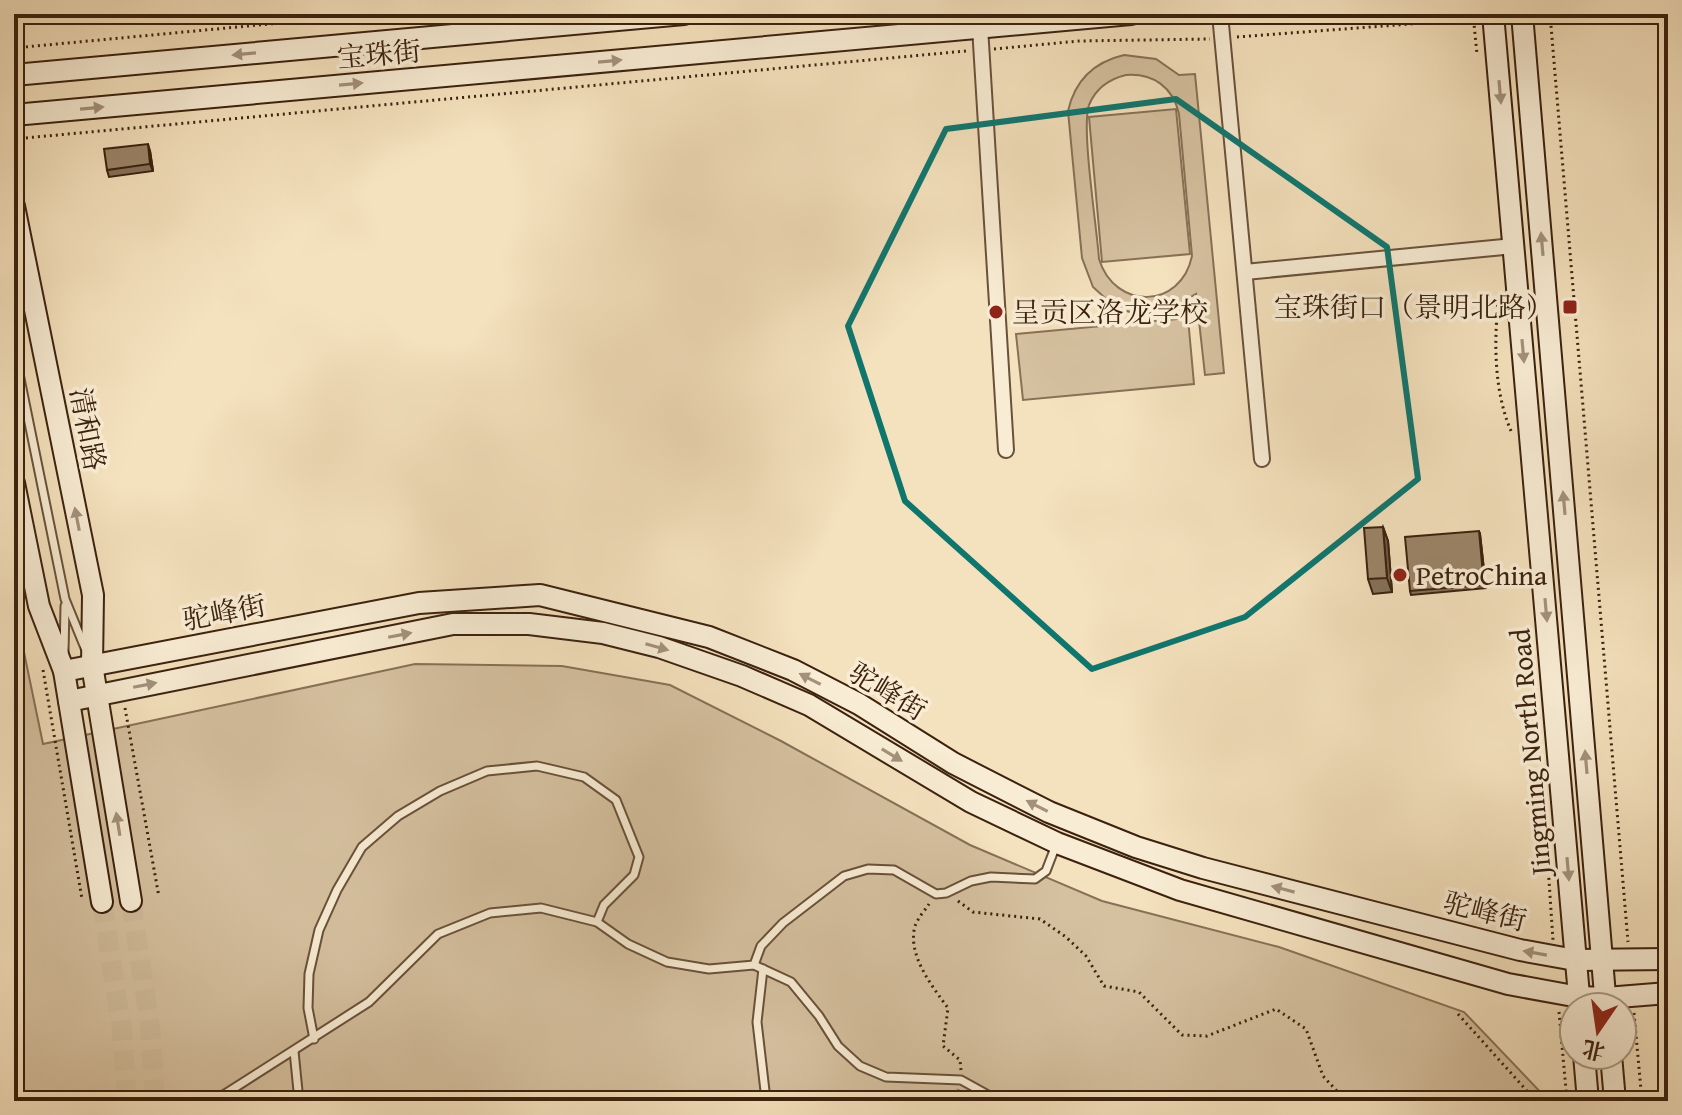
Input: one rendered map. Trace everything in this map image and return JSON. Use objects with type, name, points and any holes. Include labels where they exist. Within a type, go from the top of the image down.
[{"type":"main road","name":"宝珠街","points":[[14,75],[684,14]]},
{"type":"main road","name":"宝珠街","points":[[14,115],[1131,14]]},
{"type":"main road","name":"Jingming North Road","points":[[1522,14],[1605,991]]},
{"type":"main road","name":"Jingming North Road","points":[[1494,16],[1578,991]]},
{"type":"main road","name":"清和路","points":[[14,206],[93,595],[92,665],[131,901]]},
{"type":"main road","name":"清和路","points":[[14,483],[39,606],[64,671],[92,903]]},
{"type":"main road","name":"驼峰街","points":[[64,671],[419,603],[540,595],[709,637],[793,670],[859,704],[953,763],[1049,812],[1136,847],[1203,868],[1505,946],[1575,960],[1668,959]]},
{"type":"main road","name":"驼峰街","points":[[69,701],[453,624],[529,624],[603,633],[659,647],[742,676],[809,705],[971,802],[1057,843],[1180,890],[1558,997]]},
{"type":"main road","name":"驼峰街","points":[[1638,996],[1668,993]]},
{"type":"main road","points":[[1585,1071],[1588,1101]]},
{"type":"main road","points":[[1612,1071],[1615,1101]]},
{"type":"street","points":[[1220,14],[1262,459]]},
{"type":"street","points":[[980,27],[1006,450]]},
{"type":"street","points":[[1245,272],[1514,246]]},
{"type":"lane","name":"清和路","points":[[14,349],[65,599],[92,665]]},
{"type":"lane","name":"清和路","points":[[64,671],[65,599]]},
{"type":"lane","points":[[314,1039],[308,1008],[309,974],[319,930],[337,890],[362,847],[398,816],[440,791],[487,771],[537,766],[584,777],[616,800],[639,857],[634,875],[604,905],[597,922]]},
{"type":"lane","points":[[754,965],[761,946],[783,923],[844,876],[868,869],[894,870],[936,894],[946,893],[971,881],[991,877],[1035,879],[1046,871],[1057,843]]},
{"type":"lane","points":[[214,1101],[369,1002],[438,934],[490,913],[541,908],[597,922],[628,944],[667,962],[709,969],[754,965],[791,982],[819,1016],[838,1046],[860,1066],[886,1077],[961,1080],[999,1101]]},
{"type":"lane","points":[[763,969],[757,1022],[768,1101]]},
{"type":"lane","points":[[294,1051],[299,1101]]},
{"type":"path","points":[[14,48],[376,14]]},
{"type":"path","points":[[1550,14],[1629,960]]},
{"type":"path","points":[[14,139],[1079,41],[1222,38],[1494,16]]},
{"type":"path","points":[[43,661],[92,903]]},
{"type":"path","points":[[122,690],[159,897]]},
{"type":"path","points":[[946,893],[973,912],[1040,919],[1086,956],[1104,986],[1139,992],[1182,1035],[1207,1036],[1276,1009],[1306,1029],[1323,1076],[1346,1101],[1382,1098],[1394,1101]]},
{"type":"path","points":[[936,894],[915,925],[915,949],[929,981],[948,1008],[943,1046],[960,1060],[961,1080],[955,1101]]},
{"type":"path","points":[[1458,1014],[1536,1101]]},
{"type":"path","points":[[1638,1054],[1642,1101]]},
{"type":"path","points":[[1142,1101],[1155,1101]]},
{"type":"highlighted area","points":[[1176,99],[1387,247],[1418,479],[1245,617],[1092,669],[905,501],[848,326],[946,129]]},
{"type":"shaded area","points":[[1124,55],[1156,59],[1179,75],[1195,74],[1224,373],[1205,375],[1196,294],[1165,312],[1137,314],[1116,308],[1093,287],[1082,258],[1068,111],[1075,90],[1087,74]],"holes":[[[1136,75],[1153,79],[1167,89],[1176,104],[1192,256],[1186,273],[1175,286],[1162,294],[1147,297],[1119,288],[1107,276],[1099,259],[1087,134],[1089,105],[1095,94],[1114,79]]]},
{"type":"shaded area","points":[[1176,109],[1190,254],[1102,262],[1089,117]]},
{"type":"shaded area","points":[[1188,318],[1194,384],[1023,400],[1016,334]]},
{"type":"shaded area","points":[[14,604],[43,744],[415,664],[562,666],[670,685],[781,741],[970,845],[1102,901],[1279,947],[1464,1012],[1549,1101],[14,1101]]},
{"type":"building","points":[[148,144],[150,164],[107,170],[104,149]]},
{"type":"building","points":[[1383,527],[1387,578],[1368,579],[1364,528]]},
{"type":"building","points":[[1479,531],[1484,585],[1410,591],[1405,537]]},
{"type":"tunnel","points":[[131,901],[150,1027],[155,1101]]},
{"type":"tunnel","points":[[102,902],[122,1031],[127,1101]]},
{"type":"place","name":"宝珠街口（景明北路）","points":[[1570,307]]},
{"type":"place","name":"呈贡区洛龙学校","points":[[996,312]]},
{"type":"place","name":"PetroChina","points":[[1400,575]]}]
